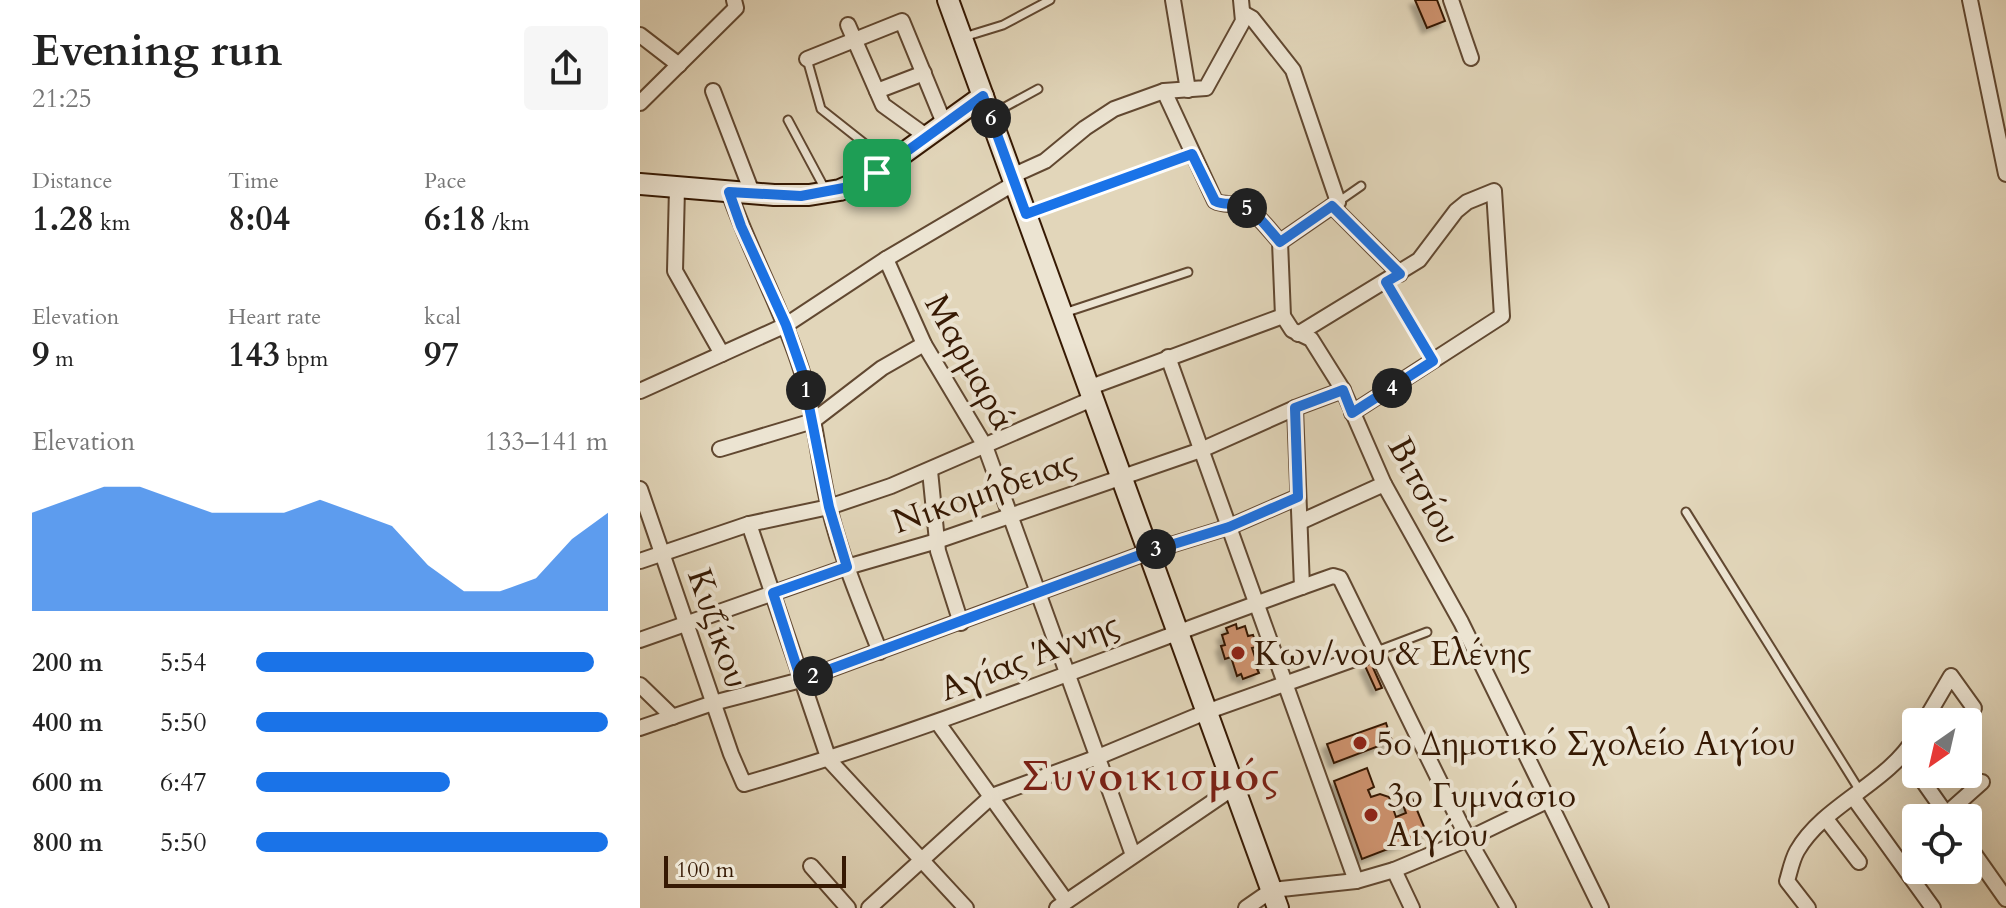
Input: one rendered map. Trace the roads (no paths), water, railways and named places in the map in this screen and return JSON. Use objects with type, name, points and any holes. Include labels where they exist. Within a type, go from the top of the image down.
[{"type":"main road","points":[[948,0],[1275,899]]},
{"type":"main road","points":[[640,184],[753,195],[827,193],[859,183],[944,123],[986,105]]},
{"type":"street","points":[[640,103],[736,8],[734,0]]},
{"type":"street","points":[[1173,0],[1188,90]]},
{"type":"street","points":[[1451,0],[1471,58]]},
{"type":"street","points":[[1970,0],[2006,174]]},
{"type":"street","points":[[640,391],[786,325],[1045,161],[1114,109],[1164,91],[1206,88],[1243,21],[1242,7]]},
{"type":"street","points":[[1242,7],[1293,70],[1335,204],[1400,274]]},
{"type":"street","points":[[807,59],[902,21],[944,123]]},
{"type":"street","points":[[848,25],[883,105],[926,136]]},
{"type":"street","points":[[640,35],[679,65]]},
{"type":"street","points":[[877,91],[924,73]]},
{"type":"street","points":[[713,91],[753,195]]},
{"type":"street","points":[[640,561],[749,524],[829,507],[930,471],[1168,357],[1283,316],[1280,242],[1248,209],[1236,204],[1221,205],[1215,201],[1164,91]]},
{"type":"street","points":[[677,188],[675,271],[722,354]]},
{"type":"street","points":[[1298,334],[1400,274],[1419,260],[1456,211],[1467,202],[1494,191],[1502,316],[1352,413]]},
{"type":"street","points":[[729,192],[786,325],[802,371],[829,507],[847,567],[880,652]]},
{"type":"street","points":[[1280,242],[1335,204]]},
{"type":"street","name":"Μαρμαρά","points":[[886,259],[924,344],[985,446],[1133,855]]},
{"type":"street","name":"Βιτσίου","points":[[1283,316],[1292,330],[1311,339],[1343,390],[1384,484],[1461,622],[1601,908]]},
{"type":"street","points":[[720,449],[813,421],[882,368],[924,344]]},
{"type":"street","points":[[1168,357],[1356,881]]},
{"type":"street","name":"Νικομήδειας","points":[[640,640],[847,567],[937,541],[1201,450],[1343,390]]},
{"type":"street","points":[[1295,408],[1302,587]]},
{"type":"street","points":[[930,471],[940,561],[961,623]]},
{"type":"street","points":[[1300,522],[1384,484]]},
{"type":"street","name":"Κυζίκου","points":[[640,489],[744,784]]},
{"type":"street","points":[[640,728],[713,703],[801,680],[1148,552],[1229,527],[1298,497]]},
{"type":"street","points":[[749,524],[829,760],[966,908]]},
{"type":"street","name":"Αγίας Άννης","points":[[744,784],[829,760],[938,723],[1177,631],[1333,576],[1344,583],[1377,651]]},
{"type":"street","points":[[869,908],[992,796],[1098,757],[1206,712],[1377,651],[1468,839],[1508,908]]},
{"type":"street","points":[[1932,708],[1951,676],[1974,708]]},
{"type":"street","points":[[640,685],[673,717]]},
{"type":"street","points":[[938,723],[992,796],[1062,905],[1233,788]]},
{"type":"street","points":[[1808,908],[1787,881],[1795,853],[1810,833],[1902,757]]},
{"type":"street","points":[[1959,804],[1976,788]]},
{"type":"street","points":[[1857,794],[1933,908]]},
{"type":"street","points":[[1246,908],[1394,870],[1547,801]]},
{"type":"street","points":[[1826,819],[1859,862]]},
{"type":"street","points":[[1982,865],[2006,899]]},
{"type":"street","points":[[811,866],[848,908]]},
{"type":"street","points":[[1394,870],[1412,908]]},
{"type":"lane","points":[[962,37],[1003,25],[1050,0]]},
{"type":"lane","points":[[807,59],[821,109],[890,163]]},
{"type":"lane","points":[[986,105],[1038,89]]},
{"type":"lane","points":[[788,120],[827,193]]},
{"type":"lane","points":[[1026,214],[1192,154]]},
{"type":"lane","points":[[1335,204],[1361,186]]},
{"type":"lane","points":[[1062,314],[1188,272]]},
{"type":"lane","points":[[1386,282],[1433,361]]},
{"type":"lane","points":[[1686,512],[1857,794]]},
{"type":"lane","points":[[1377,651],[1427,632]]},
{"type":"place","name":"Κων/νου & Ελένης","points":[[1238,653]]},
{"type":"place","name":"5ο Δημοτικό Σχολείο Αιγίου","points":[[1360,743]]},
{"type":"place","name":"3ο Γυμνάσιο Αιγίου","points":[[1371,815]]},
{"type":"district","name":"Συνοικισμός","points":[[1151,775]]}]
